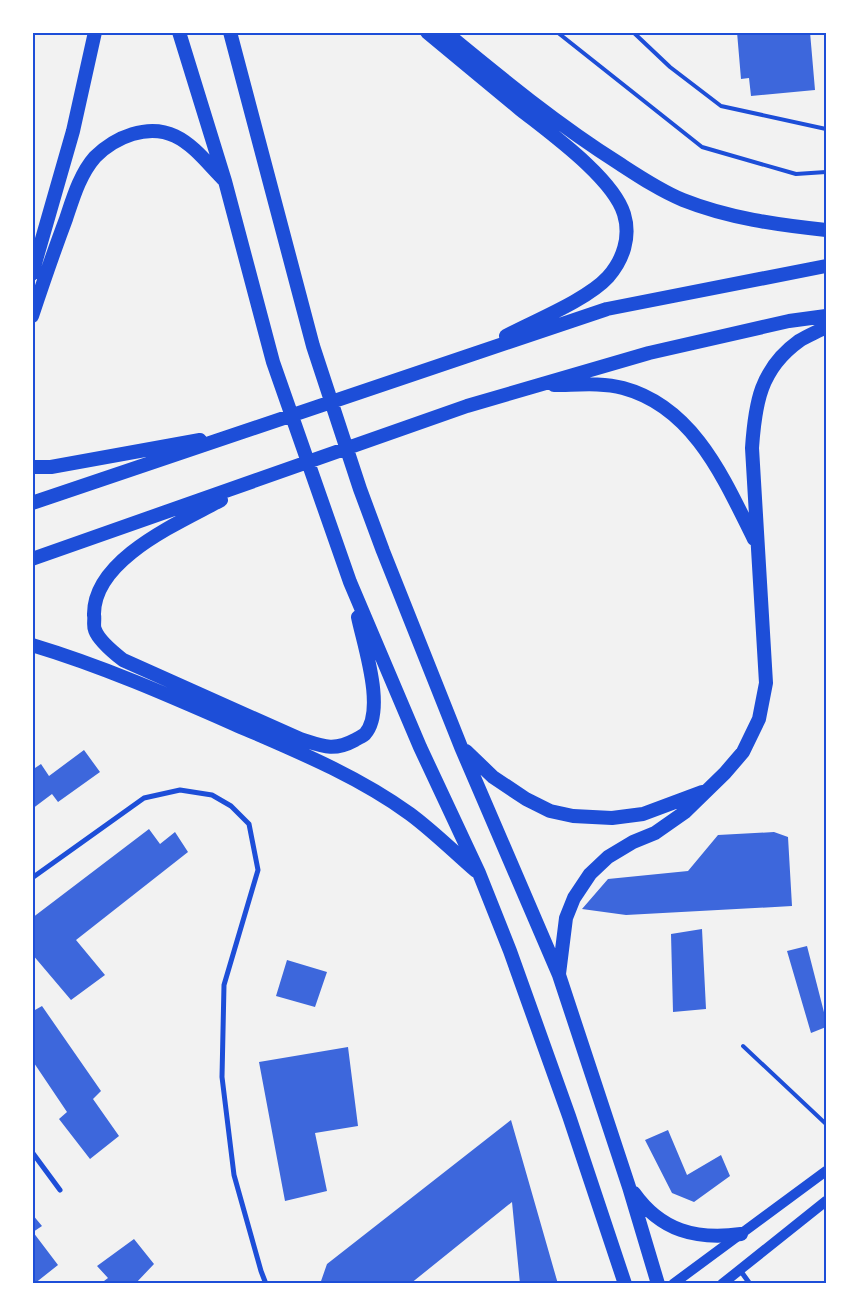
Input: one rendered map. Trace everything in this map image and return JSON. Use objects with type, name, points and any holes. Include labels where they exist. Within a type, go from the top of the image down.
[{"type":"highway","points":[[32,274],[74,132],[95,32]]},
{"type":"highway","points":[[179,32],[225,181],[273,362],[325,512],[350,582],[420,746],[480,873],[569,1116],[624,1284]]},
{"type":"highway","points":[[230,32],[314,346],[360,489],[461,747],[559,975],[629,1187],[658,1284]]},
{"type":"highway","points":[[427,32],[574,153],[600,177],[624,213],[628,230],[625,249],[619,263],[607,278],[595,288],[582,297],[460,359]]},
{"type":"highway","points":[[445,32],[536,106],[603,153],[644,179],[681,199],[720,213],[763,222],[826,230]]},
{"type":"highway","points":[[32,316],[80,180],[95,157],[118,140],[139,131],[157,131],[174,136],[195,150],[225,181]]},
{"type":"highway","points":[[32,503],[607,309],[826,266]]},
{"type":"highway","points":[[32,559],[467,406],[658,351],[789,321],[826,316]]},
{"type":"highway","points":[[559,975],[566,918],[574,898],[590,874],[608,858],[633,842],[655,833],[677,817],[707,790],[743,752],[759,719],[766,683],[756,544],[752,448],[754,412],[763,384],[777,360],[799,341],[826,327]]},
{"type":"highway","points":[[536,385],[598,384],[621,387],[642,394],[669,412],[684,423],[708,453],[723,478],[756,544]]},
{"type":"highway","points":[[32,467],[51,467],[248,431]]},
{"type":"highway","points":[[252,482],[146,542],[112,569],[100,586],[94,604],[95,630],[107,647],[123,660],[300,739],[326,748],[348,744],[365,735],[374,718],[375,696],[350,582]]},
{"type":"highway","points":[[32,645],[68,656],[160,692],[310,757],[368,788],[410,814],[480,873]]},
{"type":"highway","points":[[461,747],[493,777],[526,799],[550,811],[573,816],[612,818],[643,814],[707,790]]},
{"type":"highway","points":[[629,1187],[642,1204],[658,1219],[677,1230],[698,1236],[712,1237],[741,1234]]},
{"type":"main road","points":[[673,1284],[826,1172]]},
{"type":"main road","points":[[722,1284],[826,1201]]},
{"type":"street","points":[[32,878],[144,798],[180,790],[212,795],[231,806],[249,824],[258,870],[224,985],[222,1077],[234,1174],[266,1284]]},
{"type":"street","points":[[32,1152],[60,1190]]},
{"type":"street","points":[[740,1270],[750,1284]]},
{"type":"lane","points":[[557,32],[702,147],[796,174],[826,172]]},
{"type":"lane","points":[[633,32],[670,67],[722,106],[826,130]]},
{"type":"lane","points":[[743,1046],[826,1124]]},
{"type":"building","points":[[737,32],[810,32],[815,90],[751,96],[749,78],[741,79]]},
{"type":"building","points":[[84,750],[100,772],[58,802],[52,794],[32,809],[32,770],[41,764],[49,776]]},
{"type":"building","points":[[149,829],[160,844],[175,832],[188,852],[76,940],[105,975],[71,1000],[32,954],[32,918]]},
{"type":"building","points":[[774,832],[788,837],[792,906],[626,915],[582,909],[608,879],[688,871],[718,835]]},
{"type":"building","points":[[702,929],[706,1009],[673,1012],[671,934]]},
{"type":"building","points":[[807,946],[826,1020],[826,1027],[811,1033],[787,951]]},
{"type":"building","points":[[287,960],[327,972],[315,1007],[276,996]]},
{"type":"building","points":[[32,1005],[35,1010],[42,1006],[101,1091],[93,1099],[119,1136],[90,1159],[59,1119],[67,1112],[32,1060]]},
{"type":"building","points":[[348,1047],[358,1126],[315,1133],[327,1191],[285,1201],[259,1062]]},
{"type":"building","points":[[511,1120],[558,1284],[520,1284],[512,1202],[410,1284],[320,1284],[327,1264]]},
{"type":"building","points":[[668,1130],[687,1175],[721,1155],[730,1176],[694,1202],[672,1193],[645,1140]]},
{"type":"building","points":[[32,1214],[42,1226],[33,1232],[58,1265],[34,1284],[32,1284]]},
{"type":"building","points":[[134,1239],[154,1264],[135,1284],[100,1284],[108,1278],[97,1266]]}]
